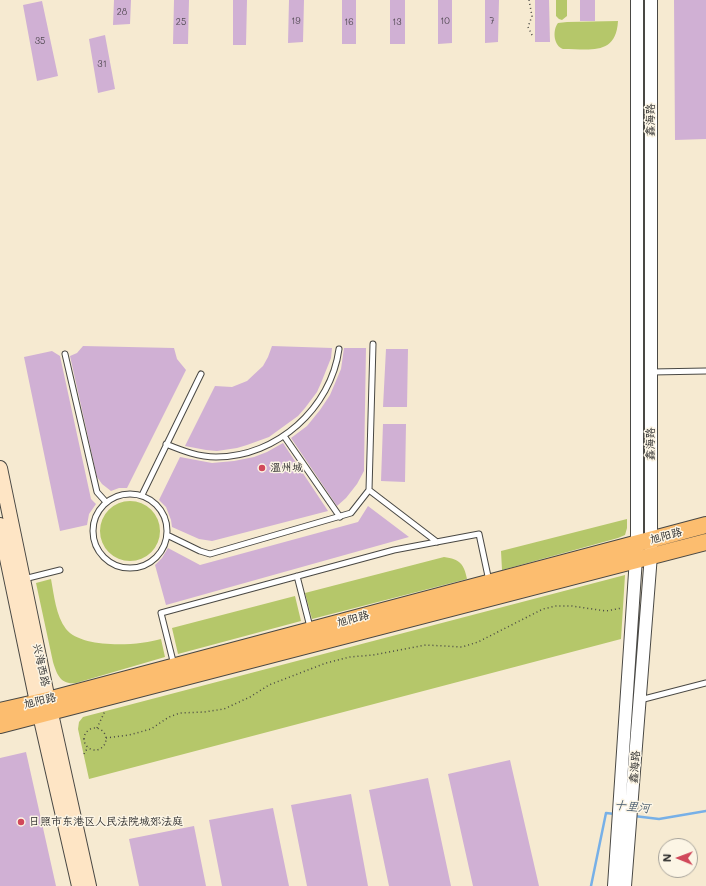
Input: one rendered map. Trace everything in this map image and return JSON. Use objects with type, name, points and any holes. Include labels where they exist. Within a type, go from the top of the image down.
[{"type":"main road","name":"兴海西路","points":[[0,468],[23,579],[44,707],[79,886]]},
{"type":"main road","name":"兴海西路","points":[[0,525],[89,886]]},
{"type":"main road","name":"旭阳路","points":[[0,711],[44,707],[644,549],[706,525]]},
{"type":"main road","name":"旭阳路","points":[[0,725],[44,707],[174,666],[489,583],[644,549],[706,542]]},
{"type":"street","name":"鑫海路","points":[[614,886],[624,827],[626,805],[644,549],[637,0]]},
{"type":"street","name":"鑫海路","points":[[626,805],[640,700],[651,372],[651,0]]},
{"type":"street","name":"鑫海路","points":[[624,827],[625,886]]},
{"type":"lane","points":[[167,535],[200,551],[210,554],[351,513],[368,490],[373,344]]},
{"type":"lane","points":[[166,444],[193,454],[217,457],[230,456],[256,450],[284,436],[308,415],[324,393],[335,365],[338,349]]},
{"type":"lane","points":[[65,354],[97,492],[106,502]]},
{"type":"lane","points":[[651,372],[706,371]]},
{"type":"lane","points":[[142,495],[201,374]]},
{"type":"lane","points":[[284,436],[340,517]]},
{"type":"lane","points":[[368,490],[437,542]]},
{"type":"lane","points":[[129,493],[142,495],[153,501],[161,511],[166,523],[167,535],[164,546],[158,556],[148,564],[137,568],[125,569],[114,565],[104,558],[97,549],[93,537],[93,524],[97,512],[106,502],[116,496],[129,493]]},
{"type":"lane","points":[[174,666],[161,613],[394,550],[479,534],[489,583]]},
{"type":"lane","points":[[23,579],[60,570]]},
{"type":"lane","points":[[297,576],[311,630]]},
{"type":"lane","points":[[640,700],[706,683]]},
{"type":"path","points":[[529,0],[532,16],[528,27],[532,37]]},
{"type":"path","points":[[106,738],[151,729],[169,717],[180,713],[224,709],[250,697],[269,685],[326,663],[350,657],[373,655],[426,645],[462,646],[478,642],[543,608],[572,606],[606,611],[623,607],[624,603]]},
{"type":"path","points":[[97,728],[105,712]]},
{"type":"path","points":[[97,728],[103,731],[106,738],[104,745],[94,750],[88,747],[84,741],[85,734],[90,729],[97,728]]},
{"type":"path","points":[[84,754],[88,747]]},
{"type":"green space","points":[[556,0],[567,0],[567,16],[562,20],[556,16]]},
{"type":"green space","points":[[618,21],[616,32],[612,40],[607,45],[600,48],[563,49],[556,42],[555,30],[558,23]]},
{"type":"green space","points":[[124,501],[136,501],[147,506],[155,514],[160,525],[158,543],[147,556],[136,561],[124,561],[113,556],[105,548],[100,537],[100,525],[105,514],[113,506]]},
{"type":"green space","points":[[627,519],[625,535],[618,538],[502,570],[501,551]]},
{"type":"green space","points":[[444,557],[458,561],[463,566],[467,579],[312,619],[305,593]]},
{"type":"green space","points":[[625,575],[621,639],[89,779],[78,729],[79,722],[83,717]]},
{"type":"green space","points":[[51,579],[60,618],[66,629],[74,635],[84,640],[111,644],[139,643],[161,639],[165,657],[76,683],[63,681],[58,675],[53,662],[36,583]]},
{"type":"green space","points":[[295,596],[301,621],[178,654],[172,628]]},
{"type":"building","points":[[114,0],[131,0],[130,24],[113,25]]},
{"type":"building","points":[[174,0],[189,0],[188,44],[173,44]]},
{"type":"building","points":[[233,0],[247,0],[246,45],[233,45]]},
{"type":"building","points":[[289,0],[304,0],[303,42],[288,43]]},
{"type":"building","points":[[342,0],[356,0],[356,44],[342,44]]},
{"type":"building","points":[[390,0],[405,0],[405,44],[390,44]]},
{"type":"building","points":[[438,0],[452,0],[452,43],[438,44]]},
{"type":"building","points":[[485,0],[499,0],[498,42],[485,43]]},
{"type":"building","points":[[535,0],[549,0],[550,42],[535,42]]},
{"type":"building","points":[[580,0],[595,0],[595,21],[580,21]]},
{"type":"building","points":[[674,0],[706,0],[706,139],[675,140]]},
{"type":"building","points":[[42,1],[58,76],[37,81],[23,5]]},
{"type":"building","points":[[105,35],[115,89],[98,93],[89,39]]},
{"type":"building","points":[[83,346],[174,348],[177,359],[186,370],[127,488],[119,488],[111,491],[102,484],[97,477],[70,356],[77,353]]},
{"type":"building","points":[[272,346],[332,348],[331,358],[317,392],[305,408],[298,416],[269,437],[247,445],[217,451],[185,446],[215,386],[232,387],[247,381],[263,366]]},
{"type":"building","points":[[344,348],[366,348],[364,471],[357,484],[346,498],[337,506],[291,438],[307,426],[330,395],[341,369]]},
{"type":"building","points":[[386,349],[408,349],[407,407],[383,407]]},
{"type":"building","points":[[52,351],[60,356],[91,499],[96,504],[89,514],[87,525],[60,531],[24,357]]},
{"type":"building","points":[[383,424],[406,424],[405,482],[381,481]]},
{"type":"building","points":[[283,443],[328,511],[212,541],[199,539],[172,527],[166,507],[159,500],[180,457],[212,463],[234,461],[254,457]]},
{"type":"building","points":[[368,506],[409,537],[166,605],[155,565],[162,558],[168,548],[200,565],[358,522]]},
{"type":"building","name":"日照市东港区人民法院城郊法庭","points":[[26,752],[56,886],[0,886],[0,758]]},
{"type":"building","points":[[510,760],[539,886],[473,886],[448,774]]},
{"type":"building","points":[[428,778],[451,886],[389,886],[369,790]]},
{"type":"building","points":[[351,794],[368,886],[307,886],[291,805]]},
{"type":"building","points":[[273,808],[289,886],[222,886],[209,820]]},
{"type":"building","points":[[194,826],[206,886],[139,886],[129,839]]},
{"type":"waterway","name":"十里河","points":[[634,816],[659,819],[706,811]]},
{"type":"waterway","name":"十里河","points":[[591,886],[606,813],[615,814]]},
{"type":"place","name":"温州城","points":[[262,468]]},
{"type":"place","name":"日照市东港区人民法院城郊法庭","points":[[21,822]]}]
